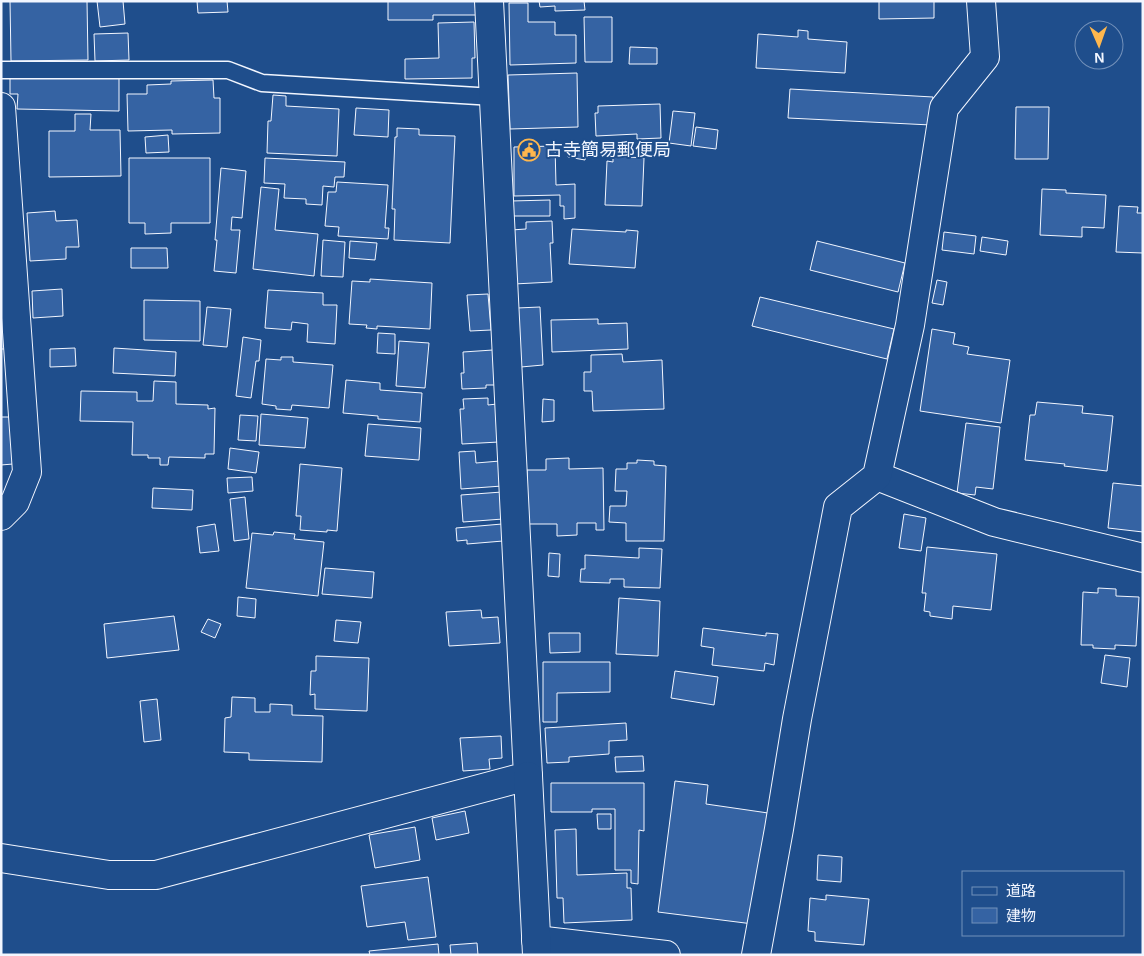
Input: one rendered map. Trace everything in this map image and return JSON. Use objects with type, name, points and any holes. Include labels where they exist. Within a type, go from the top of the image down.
[{"type":"street","points":[[490,1],[537,947],[666,955]]},
{"type":"street","points":[[756,955],[797,719],[838,507],[877,476],[910,325],[944,108],[985,57],[981,1]]},
{"type":"street","points":[[1,107],[27,472],[15,502],[1,516]]},
{"type":"street","points":[[877,476],[994,522],[1143,558]]},
{"type":"street","points":[[1,858],[109,875],[156,875],[528,776]]},
{"type":"lane","points":[[1,70],[228,70],[262,83],[494,98]]},
{"type":"building","points":[[10,1],[87,1],[88,60],[11,61]]},
{"type":"building","points":[[97,1],[123,1],[125,24],[100,27]]},
{"type":"building","points":[[197,1],[227,1],[228,12],[198,13]]},
{"type":"building","points":[[388,1],[475,1],[476,15],[433,15],[433,20],[388,20]]},
{"type":"building","points":[[539,1],[584,1],[585,10],[555,11],[555,6],[540,7]]},
{"type":"building","points":[[879,1],[934,1],[934,18],[879,19]]},
{"type":"building","points":[[509,3],[528,3],[528,22],[555,22],[555,35],[576,35],[576,63],[510,65]]},
{"type":"building","points":[[584,17],[612,17],[612,62],[585,62]]},
{"type":"building","points":[[474,22],[475,58],[472,58],[472,78],[405,79],[405,59],[439,58],[438,23]]},
{"type":"building","points":[[798,30],[808,31],[808,39],[847,42],[845,73],[756,68],[758,34],[798,37]]},
{"type":"building","points":[[128,33],[129,60],[95,61],[94,34]]},
{"type":"building","points":[[630,47],[657,48],[657,64],[629,64]]},
{"type":"building","points":[[577,73],[578,127],[510,129],[508,75]]},
{"type":"building","points":[[10,76],[119,77],[119,111],[17,109],[18,94],[10,94]]},
{"type":"building","points":[[213,80],[214,98],[220,98],[220,133],[172,134],[172,130],[128,131],[127,94],[147,94],[147,85],[171,84],[171,81]]},
{"type":"building","points":[[790,89],[933,97],[931,125],[788,118]]},
{"type":"building","points":[[273,95],[286,96],[286,106],[339,109],[337,156],[267,153],[268,121],[271,121]]},
{"type":"building","points":[[660,104],[661,138],[637,139],[637,134],[596,136],[595,113],[598,113],[598,106]]},
{"type":"building","points":[[1016,107],[1049,107],[1048,159],[1015,159]]},
{"type":"building","points":[[356,108],[389,110],[388,137],[354,135]]},
{"type":"building","points":[[673,111],[695,113],[691,146],[669,143]]},
{"type":"building","points":[[75,114],[91,114],[90,130],[120,130],[121,176],[49,177],[49,131],[75,131]]},
{"type":"building","points":[[696,127],[718,130],[716,149],[693,146]]},
{"type":"building","points":[[397,128],[419,129],[419,135],[455,136],[450,243],[394,240],[395,209],[392,209]]},
{"type":"building","points":[[168,135],[169,152],[146,153],[145,137]]},
{"type":"building","points":[[555,146],[556,185],[575,184],[575,218],[564,219],[564,206],[560,206],[560,195],[514,196],[514,147]]},
{"type":"building","points":[[569,150],[586,152],[585,160],[568,157]]},
{"type":"building","points":[[613,156],[644,158],[642,206],[605,205],[607,161],[613,162]]},
{"type":"building","points":[[129,158],[210,158],[210,223],[171,223],[171,233],[145,234],[145,223],[129,223]]},
{"type":"building","points":[[265,158],[345,162],[344,177],[335,177],[334,187],[323,186],[322,205],[306,204],[306,199],[284,198],[285,184],[264,183]]},
{"type":"building","points":[[221,168],[246,171],[242,218],[232,217],[231,230],[240,230],[236,273],[214,271]]},
{"type":"building","points":[[337,182],[388,185],[385,228],[389,228],[388,239],[338,236],[339,227],[325,226],[328,192],[336,192]]},
{"type":"building","points":[[261,187],[279,189],[275,230],[318,234],[314,276],[253,269]]},
{"type":"building","points":[[1042,189],[1066,190],[1066,193],[1106,195],[1104,228],[1082,227],[1082,237],[1040,235]]},
{"type":"building","points":[[550,200],[550,216],[512,216],[511,201]]},
{"type":"building","points":[[1119,206],[1138,207],[1137,213],[1143,213],[1143,253],[1116,252]]},
{"type":"building","points":[[55,211],[56,221],[77,220],[79,247],[66,247],[66,259],[30,261],[27,213]]},
{"type":"building","points":[[552,221],[553,243],[550,243],[552,282],[514,284],[511,230],[526,229],[526,222]]},
{"type":"building","points":[[572,229],[638,231],[635,268],[569,264]]},
{"type":"building","points":[[944,232],[976,236],[974,254],[942,250]]},
{"type":"building","points":[[982,237],[1008,241],[1006,255],[980,251]]},
{"type":"building","points":[[323,240],[345,242],[343,277],[321,276]]},
{"type":"building","points":[[350,241],[377,243],[375,260],[349,258]]},
{"type":"building","points":[[817,241],[905,263],[898,292],[810,270]]},
{"type":"building","points":[[131,248],[167,248],[168,268],[131,268]]},
{"type":"building","points":[[370,279],[432,283],[430,329],[377,326],[377,329],[366,328],[367,325],[349,324],[352,281],[370,282]]},
{"type":"building","points":[[937,280],[947,282],[943,305],[932,303]]},
{"type":"building","points":[[1,284],[5,349],[1,349]]},
{"type":"building","points":[[62,289],[63,316],[33,318],[32,291]]},
{"type":"building","points":[[268,290],[323,293],[323,305],[337,305],[335,344],[307,342],[308,324],[292,322],[291,330],[265,328]]},
{"type":"building","points":[[488,294],[491,330],[470,331],[467,295]]},
{"type":"building","points":[[760,297],[894,329],[887,359],[752,326]]},
{"type":"building","points":[[144,300],[200,301],[200,341],[144,340]]},
{"type":"building","points":[[207,307],[231,309],[227,347],[203,345]]},
{"type":"building","points":[[540,307],[543,365],[521,367],[517,308]]},
{"type":"building","points":[[598,319],[598,324],[627,323],[628,349],[552,352],[551,320]]},
{"type":"building","points":[[932,329],[955,333],[953,344],[969,347],[967,354],[1010,360],[1001,423],[920,411]]},
{"type":"building","points":[[378,333],[395,334],[395,354],[377,353]]},
{"type":"building","points":[[243,337],[261,340],[259,361],[256,361],[251,398],[236,396]]},
{"type":"building","points":[[399,341],[429,343],[425,388],[396,386]]},
{"type":"building","points":[[75,348],[76,366],[50,367],[50,349]]},
{"type":"building","points":[[114,348],[176,352],[175,376],[113,373]]},
{"type":"building","points":[[493,350],[495,385],[486,385],[486,388],[462,389],[461,373],[464,373],[463,352]]},
{"type":"building","points":[[622,354],[623,362],[662,360],[664,409],[593,411],[592,391],[584,391],[584,372],[591,372],[591,355]]},
{"type":"building","points":[[281,357],[293,357],[293,362],[333,365],[329,408],[292,405],[291,410],[276,409],[276,406],[262,404],[266,359],[281,360]]},
{"type":"building","points":[[346,380],[380,383],[380,390],[422,393],[420,422],[378,419],[378,416],[343,413]]},
{"type":"building","points":[[154,381],[176,382],[176,404],[208,405],[208,409],[215,408],[214,454],[205,454],[205,458],[169,457],[168,465],[160,465],[160,458],[148,458],[148,455],[132,455],[133,422],[80,421],[81,391],[137,392],[137,401],[153,401]]},
{"type":"building","points":[[488,398],[488,405],[497,404],[499,442],[462,444],[460,409],[464,409],[463,399]]},
{"type":"building","points":[[543,399],[554,400],[554,421],[542,422]]},
{"type":"building","points":[[1037,402],[1083,406],[1082,413],[1113,416],[1107,471],[1025,460],[1030,415],[1035,415]]},
{"type":"building","points":[[261,414],[308,418],[305,448],[259,445]]},
{"type":"building","points":[[240,415],[258,416],[256,441],[238,440]]},
{"type":"building","points":[[1,417],[11,417],[13,464],[1,465]]},
{"type":"building","points":[[966,423],[1000,427],[993,489],[976,487],[975,495],[957,493]]},
{"type":"building","points":[[368,424],[421,428],[419,460],[365,456]]},
{"type":"building","points":[[230,448],[259,452],[256,473],[228,469]]},
{"type":"building","points":[[475,451],[476,463],[500,461],[502,486],[461,489],[459,452]]},
{"type":"building","points":[[569,458],[569,469],[603,468],[604,530],[596,530],[596,523],[577,523],[577,535],[557,536],[557,524],[528,524],[527,470],[546,470],[546,459]]},
{"type":"building","points":[[637,460],[654,461],[654,465],[666,466],[664,541],[626,541],[626,523],[609,522],[610,506],[626,506],[627,491],[615,491],[616,469],[627,469],[627,463],[637,463]]},
{"type":"building","points":[[300,464],[342,468],[337,531],[300,530],[301,516],[296,516]]},
{"type":"building","points":[[252,477],[253,491],[228,493],[227,478]]},
{"type":"building","points":[[1113,483],[1143,486],[1143,532],[1108,528]]},
{"type":"building","points":[[153,488],[193,490],[192,510],[152,508]]},
{"type":"building","points":[[502,492],[503,519],[463,522],[461,495]]},
{"type":"building","points":[[245,497],[249,539],[234,541],[230,499]]},
{"type":"building","points":[[904,514],[926,518],[921,551],[899,548]]},
{"type":"building","points":[[215,524],[219,551],[200,553],[197,527]]},
{"type":"building","points":[[502,524],[503,541],[467,544],[467,540],[457,541],[456,528]]},
{"type":"building","points":[[274,532],[295,534],[294,539],[324,542],[318,596],[246,588],[252,533],[273,535]]},
{"type":"building","points":[[927,547],[997,554],[991,610],[953,606],[952,619],[930,616],[930,612],[924,611],[926,593],[922,593]]},
{"type":"building","points":[[639,548],[662,549],[660,588],[624,587],[624,579],[610,579],[610,583],[580,582],[581,569],[585,569],[585,555],[639,558]]},
{"type":"building","points":[[549,553],[560,554],[559,577],[548,576]]},
{"type":"building","points":[[325,568],[374,572],[372,598],[322,594]]},
{"type":"building","points":[[1098,588],[1116,589],[1116,596],[1139,597],[1136,646],[1115,645],[1115,649],[1093,648],[1093,645],[1081,645],[1083,592],[1098,593]]},
{"type":"building","points":[[238,597],[256,599],[255,618],[237,616]]},
{"type":"building","points":[[619,598],[660,601],[658,656],[616,654]]},
{"type":"building","points":[[481,610],[482,618],[498,617],[500,643],[449,646],[446,612]]},
{"type":"building","points":[[174,616],[179,650],[107,658],[104,624]]},
{"type":"building","points":[[208,619],[221,624],[215,638],[201,632]]},
{"type":"building","points":[[336,620],[361,622],[358,643],[334,641]]},
{"type":"building","points":[[703,628],[766,636],[766,633],[778,634],[774,665],[765,663],[764,671],[712,665],[714,648],[701,646]]},
{"type":"building","points":[[549,633],[580,633],[580,652],[550,653]]},
{"type":"building","points":[[1105,655],[1130,658],[1127,687],[1101,683]]},
{"type":"building","points":[[316,656],[369,658],[367,711],[315,709],[315,694],[310,695],[311,671],[316,671]]},
{"type":"building","points":[[543,662],[610,662],[610,692],[557,693],[557,722],[543,722]]},
{"type":"building","points":[[675,671],[718,677],[714,705],[671,698]]},
{"type":"building","points":[[232,697],[255,698],[255,712],[270,712],[270,704],[292,705],[292,715],[323,716],[322,762],[249,760],[249,753],[224,752],[225,718],[231,717]]},
{"type":"building","points":[[157,699],[161,740],[144,742],[140,701]]},
{"type":"building","points":[[626,723],[627,740],[609,741],[609,754],[569,757],[569,762],[547,763],[545,728]]},
{"type":"building","points":[[501,736],[502,758],[489,759],[490,769],[463,771],[460,738]]},
{"type":"building","points":[[643,756],[644,771],[616,772],[615,757]]},
{"type":"building","points":[[675,781],[708,785],[706,804],[775,814],[761,925],[658,912]]},
{"type":"building","points":[[551,783],[644,783],[644,831],[639,830],[638,884],[631,883],[631,870],[615,870],[615,809],[592,809],[592,812],[551,812]]},
{"type":"building","points":[[465,811],[469,833],[436,840],[432,818]]},
{"type":"building","points":[[597,814],[611,814],[611,829],[598,829]]},
{"type":"building","points":[[415,827],[420,860],[375,868],[369,835]]},
{"type":"building","points":[[576,829],[577,875],[627,873],[627,888],[631,888],[632,920],[564,923],[563,898],[557,898],[555,830]]},
{"type":"building","points":[[818,855],[842,857],[841,882],[817,880]]},
{"type":"building","points":[[428,877],[436,937],[408,940],[405,922],[367,927],[361,886]]},
{"type":"building","points":[[826,895],[869,899],[864,945],[815,941],[815,932],[808,931],[810,898],[826,900]]},
{"type":"building","points":[[477,943],[478,955],[451,955],[450,945]]},
{"type":"building","points":[[438,944],[439,955],[370,955],[369,951]]},
{"type":"place","name":"古寺簡易郵便局","points":[[529,150]]}]
